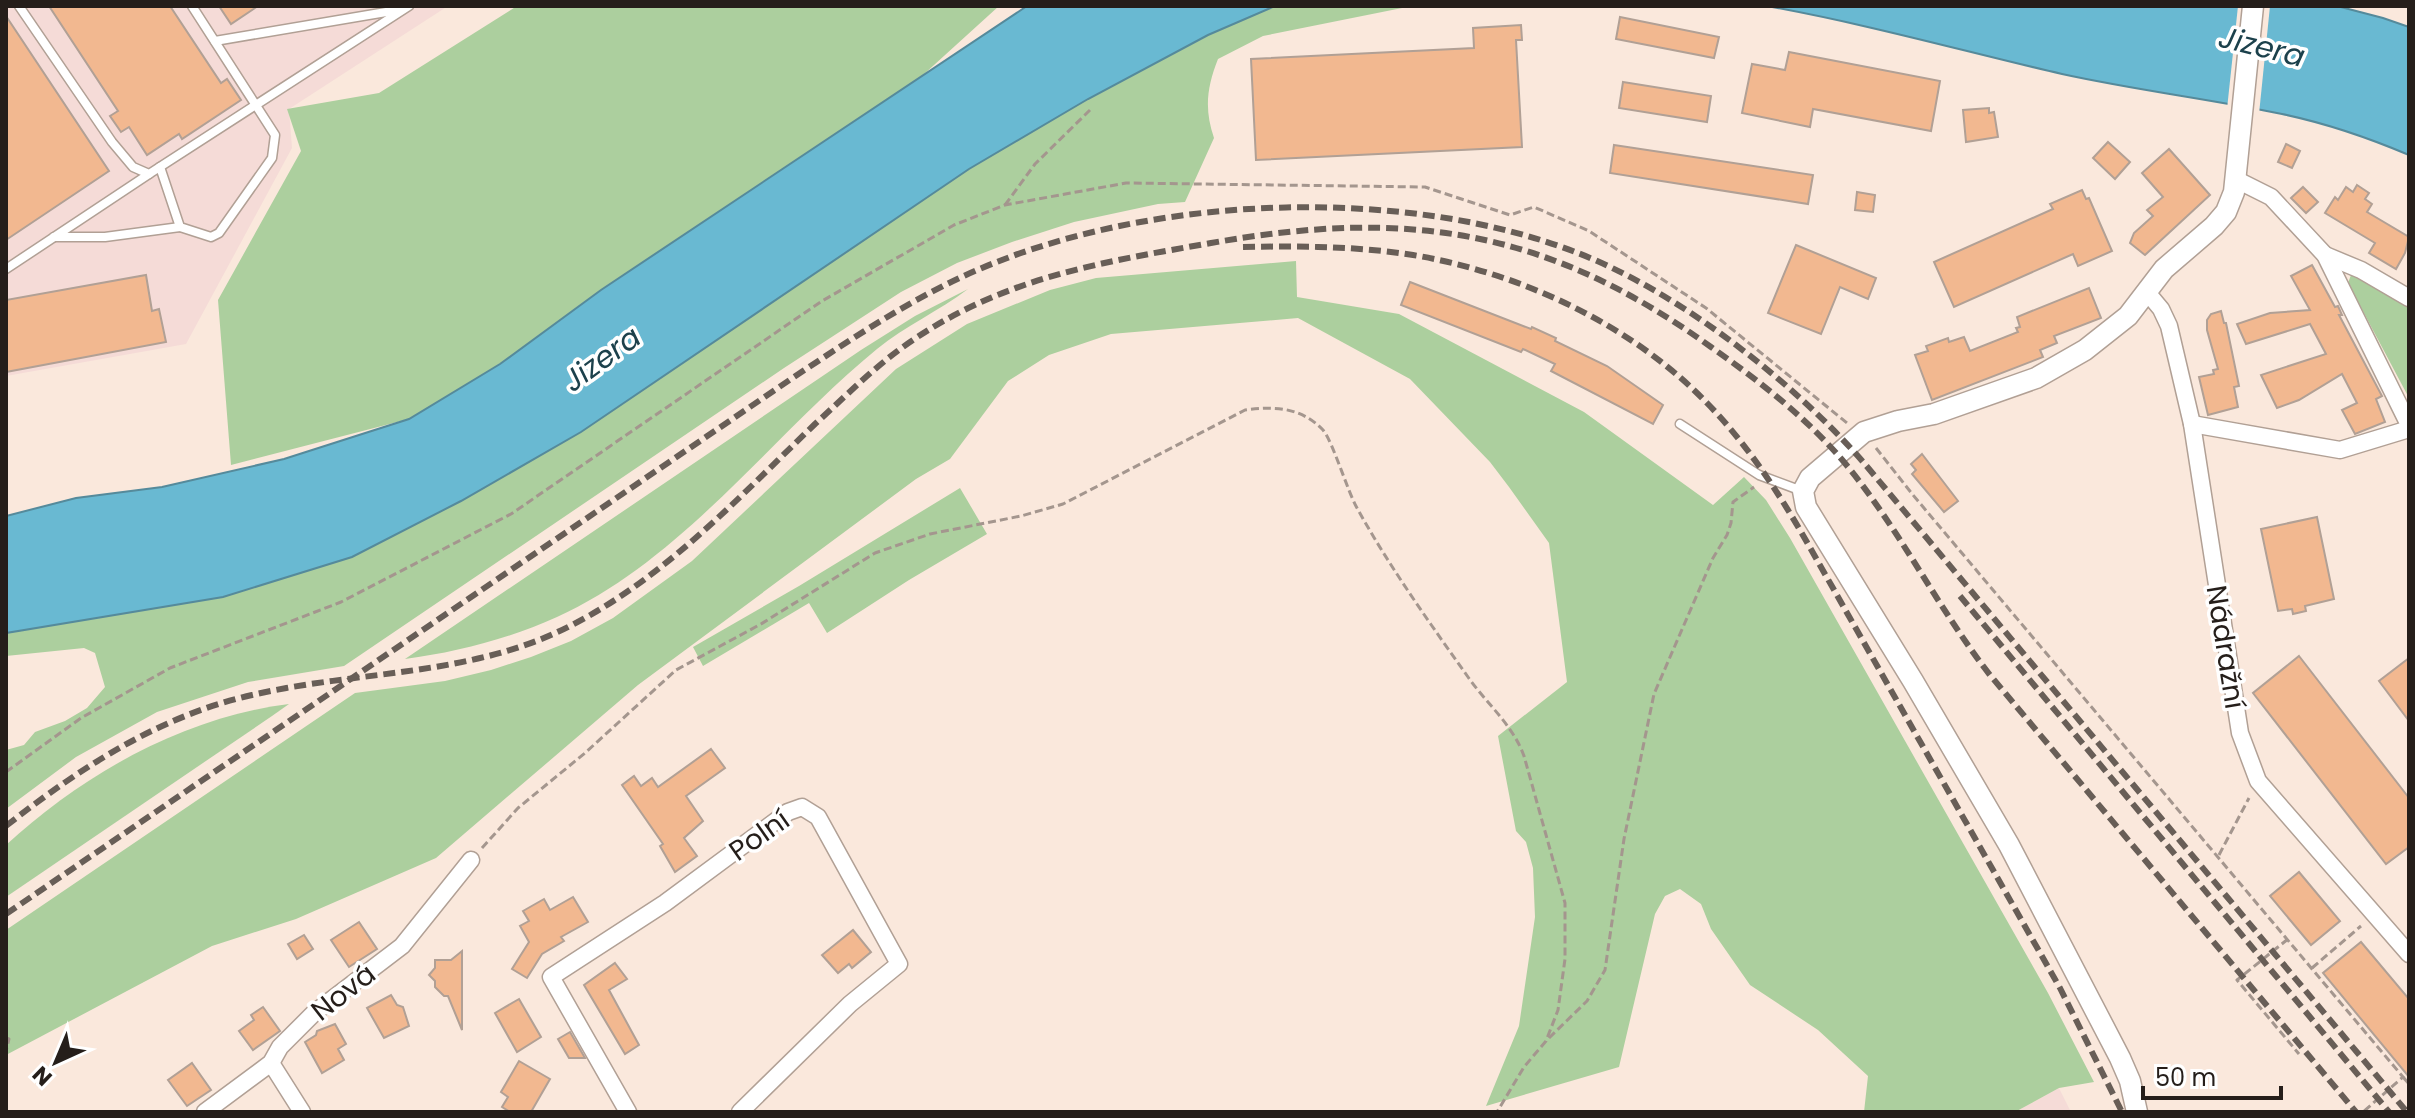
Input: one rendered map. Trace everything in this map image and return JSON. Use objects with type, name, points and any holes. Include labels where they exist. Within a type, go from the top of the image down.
[{"type":"street","points":[[2137,1112],[2130,1081],[2120,1058],[2009,845],[1806,507],[1803,491],[1810,478],[1864,432],[1934,414],[2047,372],[2085,350],[2128,316],[2164,269],[2221,220],[2230,204],[2235,179],[2253,6]]},
{"type":"street","points":[[2192,424],[2340,450],[2409,427],[2325,255],[2271,197],[2235,179]]},
{"type":"street","points":[[2325,255],[2361,270],[2409,298]]},
{"type":"street","name":"Nádražní","points":[[2146,291],[2161,309],[2169,326],[2192,424],[2240,733],[2258,781],[2409,954]]},
{"type":"street","name":"Polní","points":[[628,1112],[551,977],[665,903],[788,812],[802,807],[818,817],[899,964],[850,1004],[740,1112]]},
{"type":"street","name":"Nová","points":[[205,1112],[271,1063],[280,1047],[314,1013],[402,946],[471,860]]},
{"type":"street","points":[[271,1063],[302,1112]]},
{"type":"lane","points":[[19,6],[112,142],[133,167],[149,174]]},
{"type":"lane","points":[[54,237],[117,236],[180,227],[211,237],[219,233],[272,158],[275,135],[192,6]]},
{"type":"lane","points":[[215,41],[406,8]]},
{"type":"lane","points":[[6,269],[406,8]]},
{"type":"lane","points":[[160,167],[180,227]]},
{"type":"lane","points":[[1680,424],[1759,475],[1803,491]]},
{"type":"path","points":[[1005,205],[1035,164],[1090,110]]},
{"type":"path","points":[[6,772],[81,718],[170,668],[341,602],[511,514],[822,301],[954,225],[1005,205],[1126,183],[1425,187],[1510,215],[1534,207],[1589,231],[1706,308],[1843,420],[1864,432],[1913,495],[2409,1084]]},
{"type":"path","points":[[471,860],[518,808],[585,753],[676,670],[761,624],[875,553],[930,534],[1021,516],[1063,504],[1245,410],[1271,406],[1292,410],[1326,433],[1356,508],[1462,669],[1519,742],[1565,903],[1565,959],[1558,1010],[1546,1041]]},
{"type":"path","points":[[1497,1112],[1524,1067],[1587,1001],[1605,970],[1624,839],[1654,694],[1713,558],[1727,535],[1733,502],[1759,484],[1759,475]]},
{"type":"path","points":[[2218,856],[2258,781]]},
{"type":"path","points":[[2312,968],[2374,915]]},
{"type":"path","points":[[2288,939],[2237,980],[2299,1054]]},
{"type":"path","points":[[6,1038],[9,1039],[6,1051]]},
{"type":"path","points":[[2363,1112],[2403,1077]]},
{"type":"shaded area","points":[[6,6],[448,6],[289,109],[292,148],[186,344],[6,376]]},
{"type":"shaded area","points":[[2059,1088],[2071,1112],[2015,1112]]},
{"type":"green space","points":[[517,6],[999,6],[912,85],[601,290],[500,365],[409,419],[231,465],[218,300],[301,151],[287,109],[379,93]]},
{"type":"green space","points":[[1275,6],[1412,6],[1263,36],[1218,59],[1208,98],[1214,138],[1185,202],[1158,204],[1074,222],[957,263],[901,292],[784,368],[344,666],[248,682],[157,712],[76,757],[6,809],[6,750],[24,745],[35,732],[65,721],[87,708],[105,687],[95,653],[84,648],[6,656],[6,633],[223,597],[352,557],[461,501],[581,432],[969,169],[1088,99],[1208,35]]},
{"type":"green space","points":[[1296,261],[1297,297],[1399,314],[1584,412],[1713,505],[1744,477],[1766,500],[1790,538],[2048,993],[2094,1082],[2059,1088],[2015,1112],[1864,1112],[1868,1076],[1818,1030],[1750,985],[1711,929],[1701,904],[1680,889],[1665,896],[1655,914],[1619,1067],[1486,1106],[1519,1026],[1535,917],[1533,868],[1526,842],[1516,831],[1498,736],[1567,682],[1549,543],[1490,462],[1410,379],[1298,318],[1111,334],[1049,355],[1008,381],[950,459],[916,479],[638,685],[436,858],[296,919],[212,946],[6,1055],[6,930],[355,693],[445,681],[491,670],[571,641],[613,618],[692,561],[896,369],[967,324],[1050,290],[1096,278]]},
{"type":"green space","points":[[2351,275],[2409,304],[2409,398],[2348,283]]},
{"type":"green space","points":[[968,289],[877,349],[686,530],[603,593],[520,632],[444,653],[405,659],[861,350],[915,316]]},
{"type":"green space","points":[[960,488],[987,534],[827,633],[809,603],[703,666],[693,647]]},
{"type":"green space","points":[[289,704],[6,897],[6,845],[68,795],[137,753],[174,736],[250,711]]},
{"type":"water","name":"Jizera","points":[[1027,6],[1275,6],[1208,35],[1088,99],[969,169],[581,432],[461,501],[352,557],[223,597],[6,633],[6,516],[76,498],[162,487],[284,459],[409,419],[500,364],[601,290]]},
{"type":"water","name":"Jizera","points":[[1767,6],[2337,6],[2409,27],[2409,155],[2298,118],[2062,74],[1878,29]]},
{"type":"pier","points":[[2238,6],[2270,6],[2259,114],[2227,109]]},
{"type":"building","points":[[49,6],[170,6],[221,83],[227,79],[241,100],[182,139],[179,134],[147,155],[129,127],[121,132],[110,116],[118,111]]},
{"type":"building","points":[[219,6],[258,6],[231,24]]},
{"type":"building","points":[[6,16],[109,171],[6,240]]},
{"type":"building","points":[[1620,17],[1719,37],[1714,58],[1616,39]]},
{"type":"building","points":[[1521,25],[1522,40],[1516,40],[1522,147],[1256,160],[1251,59],[1474,48],[1473,28]]},
{"type":"building","points":[[1789,52],[1940,81],[1931,131],[1813,109],[1810,127],[1742,113],[1752,64],[1785,70]]},
{"type":"building","points":[[1623,82],[1711,96],[1707,122],[1619,108]]},
{"type":"building","points":[[1989,108],[1989,113],[1994,112],[1998,137],[1966,142],[1963,110]]},
{"type":"building","points":[[2108,142],[2130,162],[2115,179],[2093,158]]},
{"type":"building","points":[[2286,144],[2300,151],[2292,168],[2278,162]]},
{"type":"building","points":[[1614,145],[1813,175],[1808,204],[1610,173]]},
{"type":"building","points":[[2169,149],[2210,195],[2145,255],[2130,243],[2134,233],[2153,216],[2147,210],[2163,197],[2142,173]]},
{"type":"building","points":[[2357,185],[2369,193],[2365,199],[2372,204],[2367,212],[2409,237],[2396,269],[2369,253],[2375,243],[2325,213],[2346,187],[2353,192]]},
{"type":"building","points":[[2303,187],[2318,202],[2306,213],[2291,198]]},
{"type":"building","points":[[2082,190],[2086,199],[2089,198],[2112,251],[2078,266],[2073,254],[1954,307],[1934,262],[2053,209],[2050,204]]},
{"type":"building","points":[[1857,192],[1875,195],[1873,212],[1855,210]]},
{"type":"building","points":[[1796,245],[1876,278],[1868,299],[1840,287],[1821,334],[1768,313]]},
{"type":"building","points":[[2312,265],[2335,307],[2338,306],[2342,315],[2339,315],[2382,396],[2376,399],[2385,422],[2355,434],[2342,410],[2357,403],[2342,374],[2299,400],[2277,408],[2261,375],[2326,354],[2310,324],[2246,344],[2237,324],[2270,313],[2310,310],[2291,276]]},
{"type":"building","points":[[146,275],[152,311],[159,309],[166,342],[6,372],[6,300]]},
{"type":"building","points":[[1410,282],[1532,327],[1607,366],[1663,405],[1653,424],[1551,371],[1555,364],[1523,349],[1521,352],[1401,305]]},
{"type":"building","points":[[2089,288],[2101,318],[2054,336],[2057,343],[2040,350],[2043,357],[1932,400],[1915,355],[1928,351],[1926,346],[1948,338],[1949,342],[1964,337],[1970,351],[2018,332],[2017,317]]},
{"type":"building","points":[[2221,311],[2239,386],[2234,387],[2238,407],[2208,415],[2199,377],[2214,374],[2213,370],[2218,369],[2207,320],[2211,314]]},
{"type":"building","points":[[1922,454],[1958,501],[1944,512],[1912,474],[1916,470],[1911,464]]},
{"type":"building","points":[[2317,517],[2334,599],[2305,606],[2306,611],[2293,614],[2292,609],[2278,611],[2261,529]]},
{"type":"building","points":[[2299,656],[2409,798],[2409,847],[2386,864],[2253,693]]},
{"type":"building","points":[[2409,658],[2409,721],[2379,681]]},
{"type":"building","points":[[711,749],[725,768],[686,796],[703,821],[684,838],[697,856],[675,872],[660,846],[663,844],[622,785],[634,776],[641,786],[652,778],[658,787]]},
{"type":"building","points":[[2299,872],[2340,921],[2311,945],[2270,896]]},
{"type":"building","points":[[573,897],[588,922],[561,937],[564,941],[542,954],[527,978],[512,969],[529,942],[520,926],[529,921],[523,911],[544,899],[550,910]]},
{"type":"building","points":[[359,922],[377,949],[349,967],[331,940]]},
{"type":"building","points":[[853,930],[871,952],[852,968],[849,964],[838,973],[822,955]]},
{"type":"building","points":[[304,935],[313,949],[297,959],[288,944]]},
{"type":"building","points":[[2361,942],[2409,999],[2409,1077],[2323,973]]},
{"type":"building","points":[[462,951],[462,1030],[448,996],[435,987],[435,981],[429,975],[435,968],[435,960],[451,960]]},
{"type":"building","points":[[615,963],[627,979],[609,990],[639,1045],[625,1054],[584,985]]},
{"type":"building","points":[[391,995],[397,1005],[403,1007],[409,1026],[384,1038],[367,1008]]},
{"type":"building","points":[[519,999],[541,1037],[517,1052],[495,1013]]},
{"type":"building","points":[[263,1007],[280,1031],[253,1050],[239,1031],[254,1020],[251,1015]]},
{"type":"building","points":[[335,1024],[346,1044],[338,1049],[344,1060],[322,1073],[305,1042],[317,1031]]},
{"type":"building","points":[[570,1032],[585,1058],[569,1058],[558,1039]]},
{"type":"building","points":[[519,1061],[550,1079],[531,1112],[510,1112],[502,1107],[508,1097],[501,1092]]},
{"type":"building","points":[[192,1063],[211,1090],[187,1106],[168,1080]]},
{"type":"railway","points":[[6,914],[791,379],[946,284],[1002,260],[1068,238],[1139,222],[1214,212],[1290,207],[1366,209],[1440,217],[1512,232],[1578,253],[1616,270],[1694,315],[1769,371],[1864,463],[2407,1112]]},
{"type":"railway","points":[[6,826],[63,784],[122,747],[153,730],[218,704],[292,687],[455,663],[534,642],[572,625],[639,583],[701,534],[887,359],[948,319],[984,301],[1094,265],[1211,243],[1349,228],[1413,229],[1473,238],[1533,253],[1591,276],[1651,307],[1711,347],[1798,415],[1864,487],[1990,675],[2356,1112]]},
{"type":"railway","points":[[1243,247],[1328,247],[1392,252],[1453,263],[1493,275],[1572,306],[1609,326],[1644,349],[1707,403],[1757,464],[1800,530],[2060,988],[2122,1112]]},
{"type":"railway","points":[[1960,596],[2389,1112]]}]
